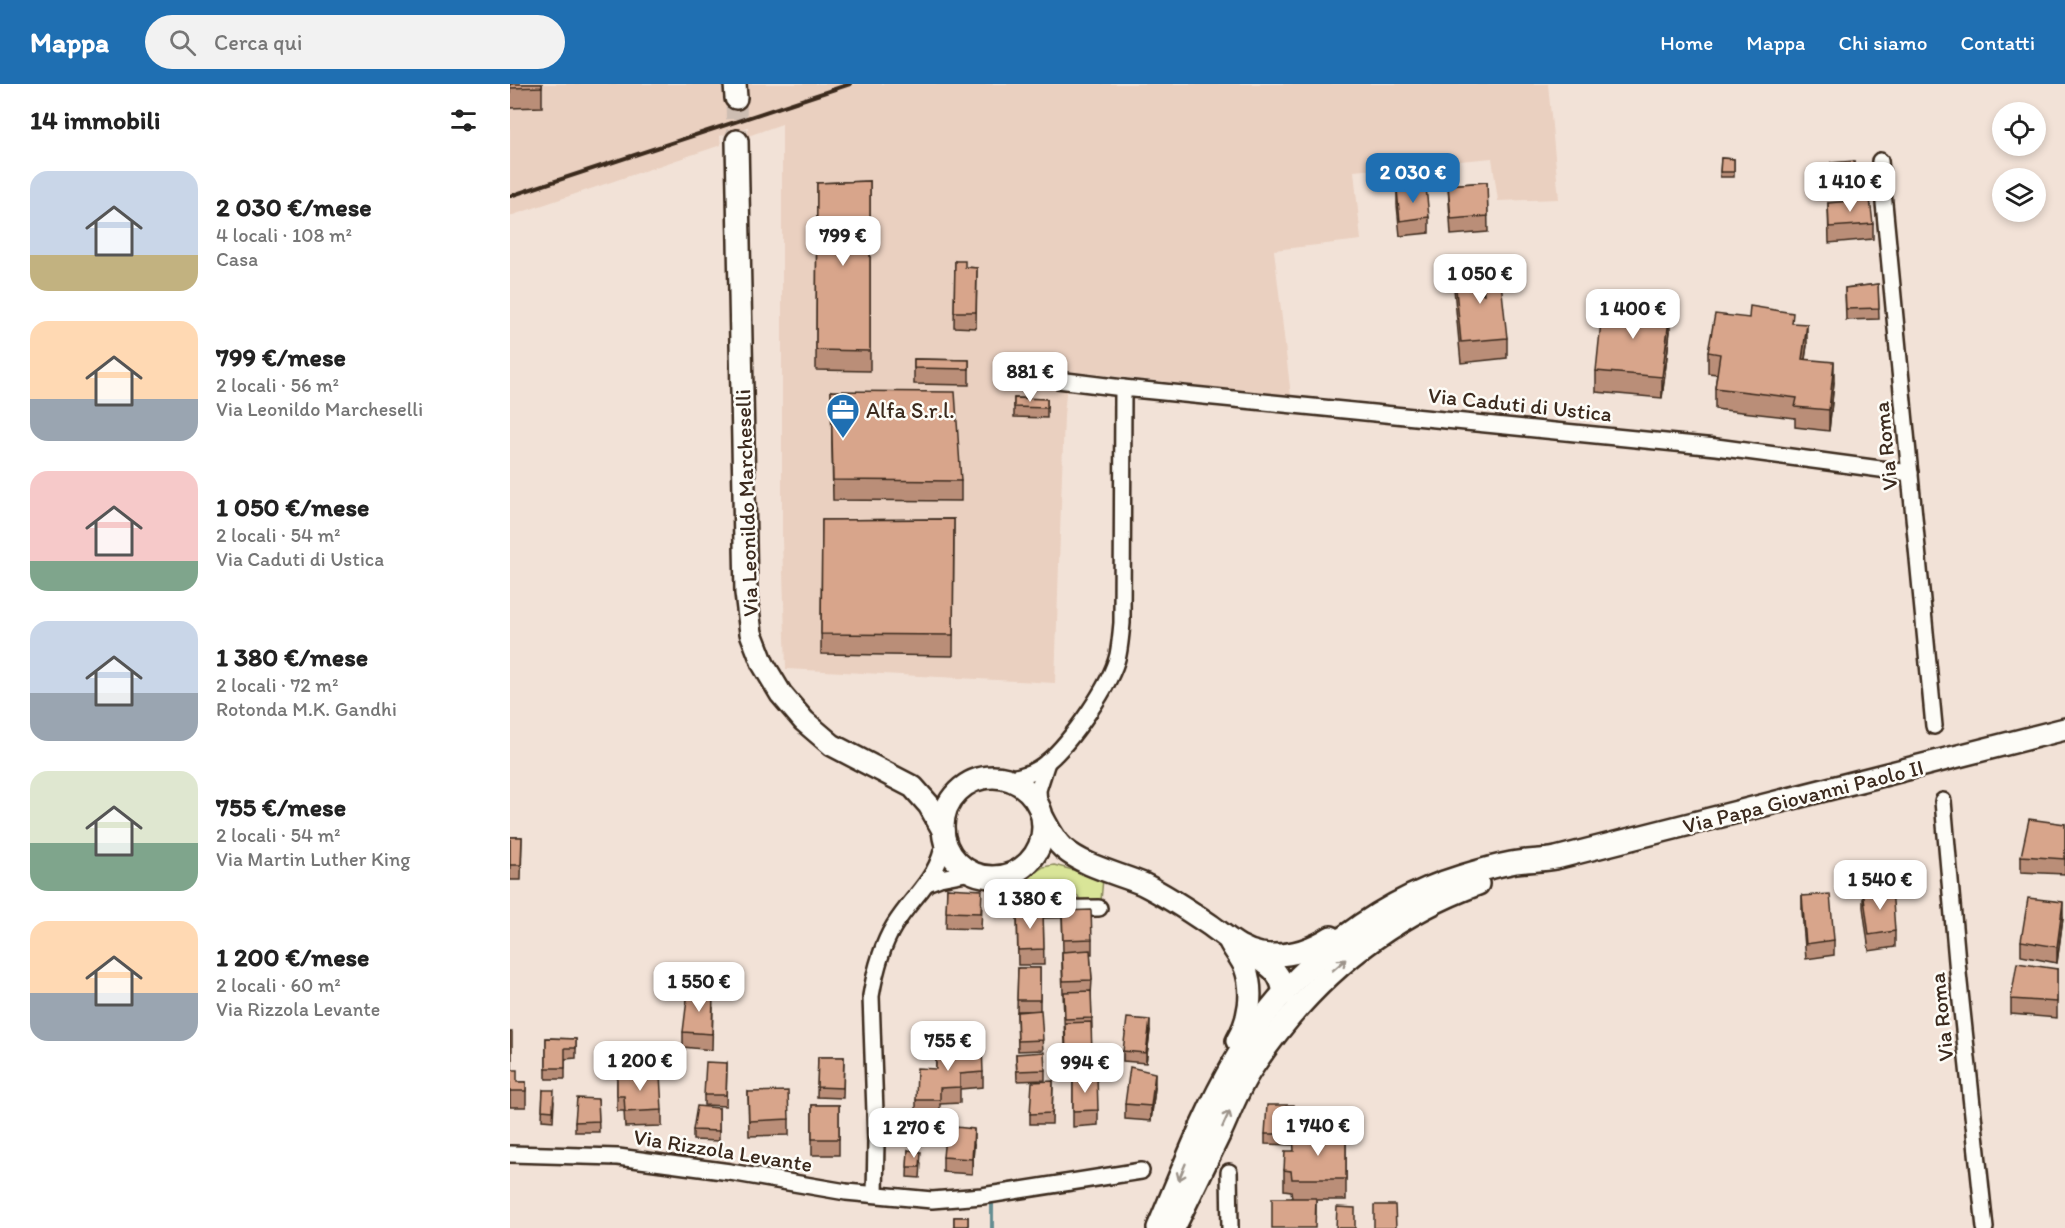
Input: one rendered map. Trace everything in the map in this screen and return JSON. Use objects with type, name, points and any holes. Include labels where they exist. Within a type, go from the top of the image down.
[{"type":"street","name":"Via Leonildo Marcheselli","points":[[737,141],[745,583],[751,633],[780,694],[804,721],[832,745],[913,787],[929,805],[944,835]]},
{"type":"street","name":"Via Roma","points":[[1880,161],[1934,726]]},
{"type":"street","name":"Via Caduti di Ustica","points":[[1058,380],[1716,447],[1910,473]]},
{"type":"street","points":[[875,1194],[876,1142],[871,996],[875,972],[893,927],[935,873],[942,857],[947,807],[956,794],[973,781],[984,778],[1016,778],[1047,762],[1081,723],[1102,691],[1118,657],[1122,623],[1124,388]]},
{"type":"street","name":"Via Papa Giovanni Paolo II","points":[[1158,1228],[1211,1105],[1234,1060],[1256,1028],[1322,980],[1361,946],[1405,919],[1470,887],[1540,861],[2064,729]]},
{"type":"street","points":[[1014,871],[1033,858],[1039,849],[1044,832],[1038,790],[1047,762]]},
{"type":"street","points":[[1005,778],[1022,785],[1031,793],[1055,840],[1064,849],[1081,860],[1144,885],[1210,925],[1239,951],[1272,992],[1291,1001]]},
{"type":"street","name":"Via Leonildo Marcheselli","points":[[913,787],[958,787],[973,781]]},
{"type":"street","name":"Via Roma","points":[[1943,801],[1958,973],[1985,1228]]},
{"type":"street","points":[[944,835],[955,860],[971,872]]},
{"type":"street","points":[[927,883],[971,872],[993,877],[1050,860],[1081,860]]},
{"type":"street","name":"Via Papa Giovanni Paolo II","points":[[1174,1228],[1234,1100],[1291,1001],[1321,956],[1368,920],[1408,897],[1461,876],[1511,863],[1540,861]]},
{"type":"street","points":[[1014,871],[1011,902],[1016,907],[1024,909],[1099,908]]},
{"type":"street","name":"Via Papa Giovanni Paolo II","points":[[1199,1132],[1202,1109],[1214,1082],[1242,1033],[1250,1006],[1250,983],[1239,951],[1280,955],[1301,953],[1413,888],[1431,881],[1446,882]]},
{"type":"street","name":"Via Rizzola Levante","points":[[510,1154],[618,1157],[730,1172],[846,1192],[923,1199],[956,1199],[1142,1172]]},
{"type":"street","points":[[1229,1172],[1230,1228]]},
{"type":"shaded area","points":[[510,84],[1548,84],[1559,199],[1498,201],[1492,158],[1354,171],[1361,240],[1274,250],[1291,396],[1068,371],[1064,416],[1055,683],[786,669],[782,540],[782,124],[748,136],[748,127],[720,136],[721,145],[510,216]]},
{"type":"green space","points":[[1054,865],[1103,878],[1101,901],[1080,901],[1078,896],[1065,896],[1062,902],[1025,901],[1018,895],[1021,881],[1043,867]]},
{"type":"building","points":[[510,84],[542,84],[542,87],[510,88]]},
{"type":"building","points":[[1392,156],[1393,175],[1376,176],[1377,158]]},
{"type":"building","points":[[1721,158],[1734,159],[1734,172],[1720,172]]},
{"type":"building","points":[[1854,161],[1856,185],[1832,187],[1831,163]]},
{"type":"building","points":[[870,181],[870,351],[816,350],[817,183]]},
{"type":"building","points":[[1487,182],[1488,216],[1451,219],[1448,185]]},
{"type":"building","points":[[1426,187],[1429,217],[1400,221],[1397,190]]},
{"type":"building","points":[[1870,199],[1873,224],[1829,227],[1828,203]]},
{"type":"building","points":[[955,261],[965,261],[965,267],[977,268],[976,312],[954,312]]},
{"type":"building","points":[[1499,264],[1507,338],[1461,342],[1454,268],[1474,266],[1477,295],[1484,294],[1482,265]]},
{"type":"building","points":[[1878,284],[1879,308],[1846,309],[1845,288]]},
{"type":"building","points":[[1603,302],[1670,311],[1662,377],[1596,371]]},
{"type":"building","points":[[1750,306],[1793,313],[1792,323],[1807,324],[1802,359],[1834,362],[1829,410],[1795,407],[1797,398],[1715,388],[1720,354],[1708,352],[1715,314],[1749,318]]},
{"type":"building","points":[[914,359],[969,360],[969,369],[914,368]]},
{"type":"building","points":[[831,391],[955,392],[961,481],[833,480]]},
{"type":"building","points":[[1014,398],[1047,399],[1047,408],[1014,407]]},
{"type":"building","points":[[954,519],[953,635],[821,634],[822,520]]},
{"type":"building","points":[[2029,819],[2065,824],[2065,859],[2021,856]]},
{"type":"building","points":[[510,837],[522,837],[521,865],[510,865]]},
{"type":"building","points":[[1892,887],[1895,931],[1869,935],[1863,891]]},
{"type":"building","points":[[947,888],[982,890],[981,913],[946,912]]},
{"type":"building","points":[[1830,894],[1834,940],[1806,944],[1802,896]]},
{"type":"building","points":[[2028,898],[2063,902],[2057,947],[2021,941]]},
{"type":"building","points":[[1091,910],[1092,939],[1063,940],[1062,911]]},
{"type":"building","points":[[1017,911],[1043,911],[1044,949],[1018,950]]},
{"type":"building","points":[[1090,950],[1092,980],[1063,981],[1062,952]]},
{"type":"building","points":[[2017,963],[2057,969],[2057,1002],[2011,999]]},
{"type":"building","points":[[1018,968],[1040,968],[1040,1000],[1017,1000]]},
{"type":"building","points":[[688,991],[713,993],[712,1034],[683,1032]]},
{"type":"building","points":[[1091,991],[1092,1018],[1065,1019],[1064,992]]},
{"type":"building","points":[[1041,1010],[1043,1040],[1018,1041],[1017,1012]]},
{"type":"building","points":[[1127,1018],[1150,1020],[1146,1053],[1123,1051]]},
{"type":"building","points":[[1091,1022],[1092,1055],[1066,1056],[1065,1023]]},
{"type":"building","points":[[510,1032],[512,1032],[512,1070],[517,1070],[517,1082],[526,1082],[526,1091],[510,1091]]},
{"type":"building","points":[[546,1038],[576,1039],[576,1048],[565,1048],[565,1068],[546,1068]]},
{"type":"building","points":[[954,1047],[982,1047],[983,1072],[960,1074],[960,1087],[940,1088],[940,1100],[916,1100],[917,1068],[936,1069],[936,1057],[955,1056]]},
{"type":"building","points":[[1044,1052],[1045,1070],[1017,1071],[1016,1054]]},
{"type":"building","points":[[818,1057],[844,1057],[843,1088],[817,1087]]},
{"type":"building","points":[[706,1062],[727,1063],[726,1095],[704,1095]]},
{"type":"building","points":[[1130,1067],[1155,1073],[1151,1106],[1125,1104]]},
{"type":"building","points":[[660,1074],[662,1110],[625,1112],[624,1096],[617,1096],[617,1076]]},
{"type":"building","points":[[1097,1076],[1098,1110],[1073,1111],[1073,1078]]},
{"type":"building","points":[[1053,1081],[1052,1113],[1030,1114],[1032,1082]]},
{"type":"building","points":[[543,1090],[554,1090],[553,1111],[542,1110]]},
{"type":"building","points":[[788,1091],[789,1119],[749,1121],[748,1092]]},
{"type":"building","points":[[577,1098],[598,1099],[599,1121],[575,1122]]},
{"type":"building","points":[[812,1105],[839,1105],[839,1139],[812,1139]]},
{"type":"building","points":[[1267,1105],[1294,1105],[1292,1134],[1265,1134]]},
{"type":"building","points":[[697,1106],[719,1108],[719,1131],[693,1130]]},
{"type":"building","points":[[946,1126],[974,1129],[972,1159],[943,1157]]},
{"type":"building","points":[[1346,1134],[1346,1179],[1292,1179],[1291,1171],[1284,1170],[1285,1151],[1294,1151],[1293,1135]]},
{"type":"building","points":[[908,1150],[921,1152],[920,1167],[907,1167]]},
{"type":"building","points":[[1272,1198],[1316,1198],[1315,1228],[1272,1228]]},
{"type":"building","points":[[1374,1205],[1395,1205],[1396,1228],[1374,1228]]},
{"type":"building","points":[[1337,1207],[1355,1208],[1355,1228],[1336,1228]]},
{"type":"building","points":[[954,1217],[968,1217],[968,1226],[954,1226]]},
{"type":"waterway","points":[[992,1203],[992,1228]]},
{"type":"tunnel","points":[[736,98],[737,141]]},
{"type":"railway","points":[[510,196],[850,84]]},
{"type":"place","name":"Alfa S.r.l.","points":[[843,439]]}]
